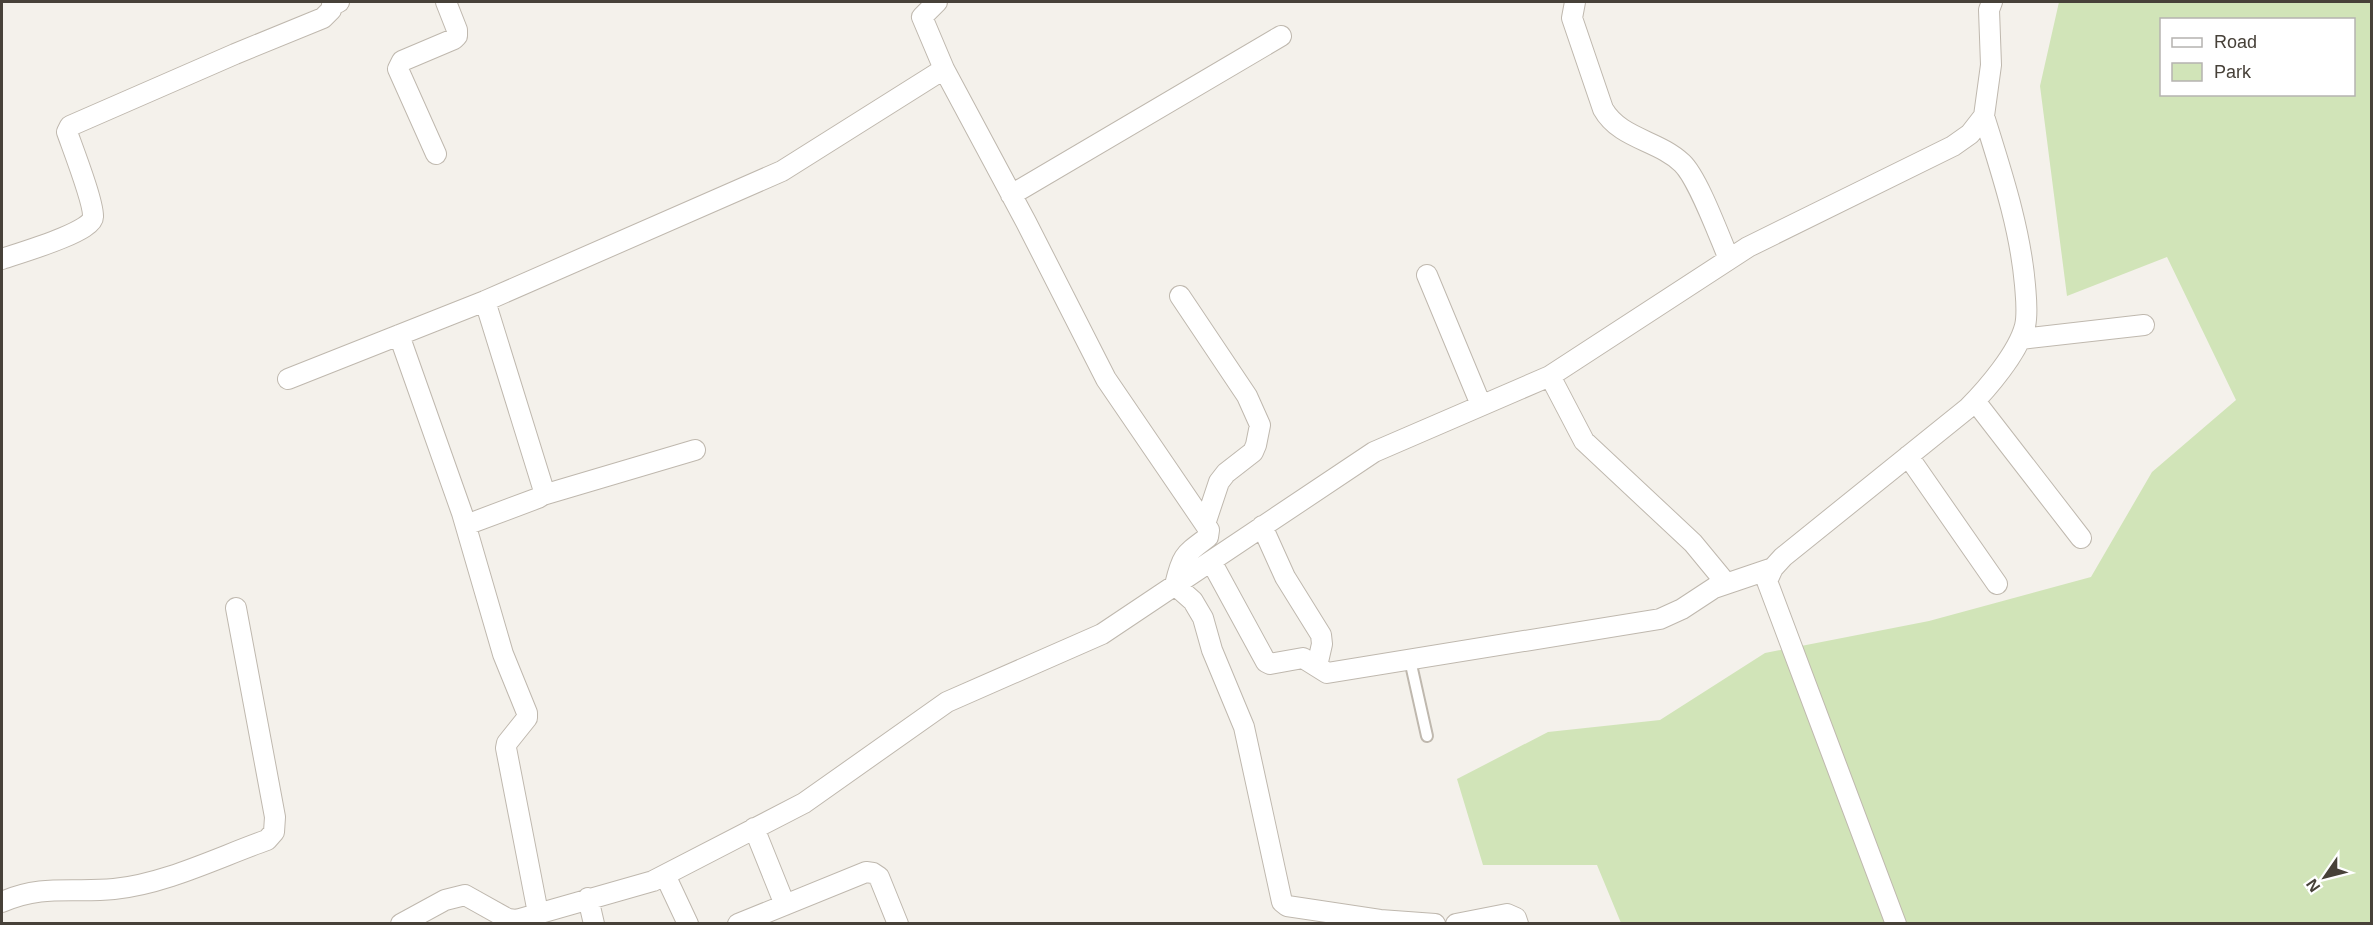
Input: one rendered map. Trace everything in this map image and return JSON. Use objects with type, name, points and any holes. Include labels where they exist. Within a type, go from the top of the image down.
[{"type":"street","points":[[436,154],[398,69],[402,61],[457,36],[457,30],[446,2]]},
{"type":"street","points":[[937,2],[922,17],[944,69],[1106,379],[1209,530],[1208,537],[1185,554],[1175,585]]},
{"type":"street","points":[[1575,2],[1572,18],[1602,109],[1617,127],[1672,156],[1689,172],[1729,259]]},
{"type":"street","points":[[1896,924],[1767,581],[1773,568],[1783,557],[1975,401],[2020,339],[2025,324],[2026,306],[2023,265],[2011,206],[1984,116],[1991,65],[1989,10],[1992,2]]},
{"type":"street","points":[[2,260],[78,232],[91,223],[93,217],[90,204],[67,132],[70,126],[224,58],[323,18],[331,10],[333,3]]},
{"type":"street","points":[[1011,195],[1281,36]]},
{"type":"street","points":[[288,379],[485,301],[782,171],[944,69]]},
{"type":"street","points":[[401,924],[457,896],[465,895],[508,919],[516,920],[653,881],[665,875],[804,803],[947,702],[1102,634],[1374,452],[1550,376],[1748,247],[1953,146],[1970,134],[1984,116]]},
{"type":"street","points":[[1427,275],[1481,405]]},
{"type":"street","points":[[1180,296],[1247,396],[1260,425],[1253,452],[1219,482],[1205,524]]},
{"type":"street","points":[[485,301],[543,488],[543,495]]},
{"type":"street","points":[[2020,339],[2144,325]]},
{"type":"street","points":[[399,335],[466,525],[503,654],[527,713],[527,718],[507,742],[506,748],[538,912]]},
{"type":"street","points":[[1550,376],[1584,441],[1693,543],[1726,583]]},
{"type":"street","points":[[1975,401],[2081,538]]},
{"type":"street","points":[[466,525],[543,495],[695,450]]},
{"type":"street","points":[[1908,456],[1998,584]]},
{"type":"street","points":[[1263,526],[1286,577],[1321,635],[1322,644],[1317,666]]},
{"type":"street","points":[[1211,561],[1261,657],[1266,662],[1270,664],[1298,657],[1327,673],[1660,619],[1682,609],[1714,588],[1773,568]]},
{"type":"street","points":[[1175,585],[1192,601],[1203,618],[1212,650],[1244,727],[1282,902],[1287,906],[1380,920],[1435,924]]},
{"type":"street","points":[[2,902],[33,891],[115,889],[153,882],[267,840],[274,832],[275,817],[236,608]]},
{"type":"street","points":[[754,828],[785,904]]},
{"type":"street","points":[[738,924],[866,872],[879,876],[898,924]]},
{"type":"street","points":[[665,875],[688,924]]},
{"type":"street","points":[[588,898],[594,924]]},
{"type":"street","points":[[1456,924],[1507,914],[1516,918],[1518,924]]},
{"type":"lane","points":[[1410,660],[1427,736]]},
{"type":"green space","points":[[2059,2],[2371,2],[2371,923],[1621,923],[1597,865],[1483,865],[1457,779],[1548,732],[1660,720],[1765,653],[1929,621],[2091,577],[2152,472],[2236,400],[2167,257],[2067,296],[2040,86]]}]
